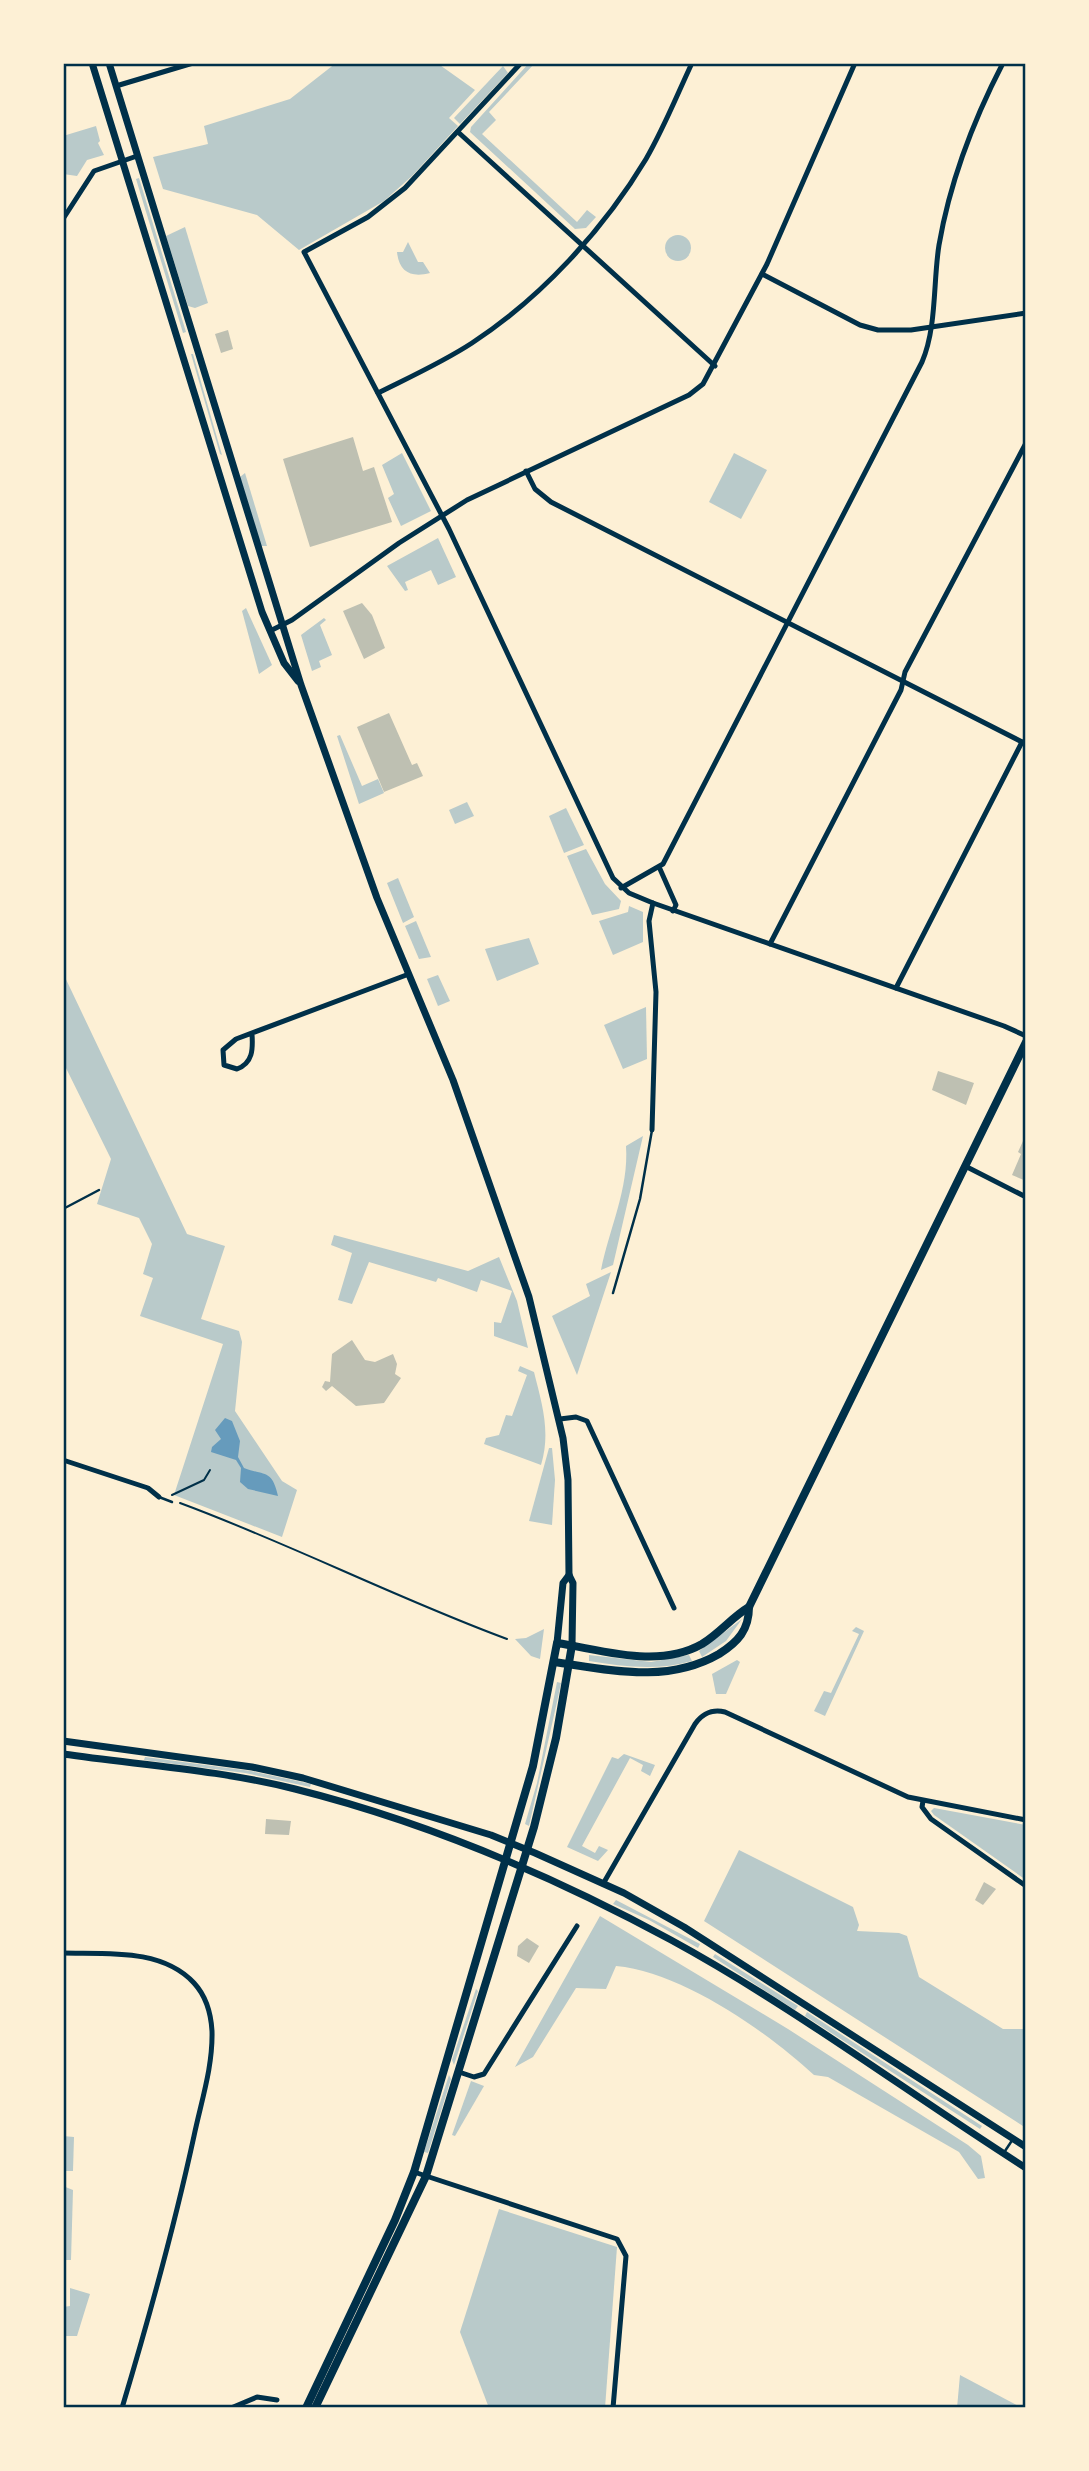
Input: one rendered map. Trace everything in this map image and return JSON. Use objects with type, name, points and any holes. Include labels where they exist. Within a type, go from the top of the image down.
[{"type":"main road","points":[[92,63],[247,563],[284,663],[301,685]]},
{"type":"main road","points":[[109,63],[301,685],[377,898],[453,1080],[525,1284],[560,1419],[568,1480],[569,1575],[573,1583],[570,1664],[554,1749],[527,1850],[426,2176],[315,2408]]},
{"type":"main road","points":[[182,352],[196,348]]},
{"type":"main road","points":[[218,470],[232,466]]},
{"type":"main road","points":[[247,563],[260,559]]},
{"type":"main road","points":[[557,1643],[639,1656],[673,1655],[714,1637],[749,1607],[1025,1047]]},
{"type":"main road","points":[[306,2408],[395,2220],[414,2172],[533,1766],[554,1662],[563,1583],[569,1575]]},
{"type":"main road","points":[[554,1662],[638,1673],[668,1672],[696,1666],[737,1641],[749,1623],[749,1607]]},
{"type":"main road","points":[[63,1741],[252,1767],[303,1778],[510,1842],[603,1884],[710,1944],[1026,2147]]},
{"type":"main road","points":[[63,1754],[257,1781],[296,1789],[446,1836],[505,1860],[594,1900],[701,1958],[1026,2168]]},
{"type":"main road","points":[[594,1900],[603,1884]]},
{"type":"street","points":[[116,86],[193,63]]},
{"type":"street","points":[[521,63],[420,174],[385,204],[304,252],[442,517],[613,878],[621,888],[673,911],[1026,1036]]},
{"type":"street","points":[[378,393],[449,356],[496,326],[542,287],[616,203],[645,159],[692,63]]},
{"type":"street","points":[[270,631],[283,626],[398,542],[467,500],[689,396],[703,384],[762,274],[855,63]]},
{"type":"street","points":[[621,888],[660,869],[922,362],[939,245],[951,192],[978,112],[1003,63]]},
{"type":"street","points":[[458,132],[715,366]]},
{"type":"street","points":[[63,219],[94,171],[137,156]]},
{"type":"street","points":[[762,274],[871,329],[895,331],[1026,313]]},
{"type":"street","points":[[770,944],[938,608],[1026,443]]},
{"type":"street","points":[[526,471],[535,489],[551,502],[1024,743],[895,988]]},
{"type":"street","points":[[660,869],[676,905],[673,911]]},
{"type":"street","points":[[652,1130],[656,992],[649,921],[653,903]]},
{"type":"street","points":[[251,1034],[253,1051],[248,1061],[237,1069],[224,1066],[221,1058],[227,1044],[251,1034],[409,974]]},
{"type":"street","points":[[967,1167],[1026,1197]]},
{"type":"street","points":[[560,1419],[576,1417],[587,1421],[674,1608]]},
{"type":"street","points":[[63,1460],[148,1488],[162,1498]]},
{"type":"street","points":[[603,1884],[695,1724],[706,1713],[714,1710],[725,1712],[923,1801],[1026,1820]]},
{"type":"street","points":[[923,1801],[922,1807],[931,1819],[1026,1886]]},
{"type":"street","points":[[459,2072],[474,2077],[484,2074],[577,1926]]},
{"type":"street","points":[[63,1953],[129,1955],[169,1965],[194,1983],[204,1997],[212,2028],[209,2066],[188,2165],[122,2408]]},
{"type":"street","points":[[414,2172],[617,2239],[623,2245],[626,2256],[613,2408]]},
{"type":"street","points":[[231,2408],[257,2397],[277,2400]]},
{"type":"lane","points":[[613,1293],[640,1199],[652,1130]]},
{"type":"lane","points":[[63,1209],[99,1190]]},
{"type":"lane","points":[[162,1498],[172,1502]]},
{"type":"lane","points":[[701,1958],[710,1944]]},
{"type":"lane","points":[[445,2068],[459,2072]]},
{"type":"lane","points":[[1003,2154],[1013,2139]]},
{"type":"path","points":[[162,1498],[204,1480],[210,1470]]},
{"type":"path","points":[[172,1502],[281,1542],[457,1620],[507,1639]]},
{"type":"shaded area","points":[[336,63],[437,63],[475,90],[449,118],[458,126],[412,176],[384,201],[299,250],[257,215],[163,189],[153,157],[208,144],[204,126],[290,99]]},
{"type":"shaded area","points":[[529,63],[535,63],[489,112],[496,120],[482,134],[577,222],[587,210],[596,217],[586,228],[575,229],[470,132],[471,127]]},
{"type":"shaded area","points":[[503,66],[508,73],[460,124],[454,118]]},
{"type":"shaded area","points":[[96,126],[100,141],[98,143],[104,155],[87,160],[77,176],[63,174],[63,136]]},
{"type":"shaded area","points":[[139,178],[186,332],[183,333],[136,179]]},
{"type":"shaded area","points":[[185,227],[208,303],[195,308],[188,306],[166,236]]},
{"type":"shaded area","points":[[678,235],[687,239],[691,248],[687,257],[678,261],[669,257],[665,248],[669,239]]},
{"type":"shaded area","points":[[408,242],[418,262],[423,262],[430,273],[417,275],[403,269],[397,252],[403,252]]},
{"type":"shaded area","points":[[193,354],[222,455],[220,454]]},
{"type":"shaded area","points":[[402,453],[431,511],[401,526],[388,498],[394,494],[382,465]]},
{"type":"shaded area","points":[[734,453],[767,470],[741,519],[709,502]]},
{"type":"shaded area","points":[[245,473],[267,546],[261,546],[240,477]]},
{"type":"shaded area","points":[[438,538],[456,577],[438,585],[431,570],[405,582],[408,590],[405,591],[387,566]]},
{"type":"shaded area","points":[[246,608],[272,665],[259,674],[242,611]]},
{"type":"shaded area","points":[[324,618],[326,620],[320,625],[332,655],[319,661],[321,667],[312,671],[301,635]]},
{"type":"shaded area","points":[[340,735],[362,786],[378,779],[384,793],[359,804],[337,736]]},
{"type":"shaded area","points":[[467,802],[474,816],[455,824],[449,810]]},
{"type":"shaded area","points":[[566,808],[584,845],[564,853],[549,816]]},
{"type":"shaded area","points":[[586,849],[605,884],[621,901],[619,909],[592,915],[567,856]]},
{"type":"shaded area","points":[[398,878],[414,917],[403,923],[387,883]]},
{"type":"shaded area","points":[[629,906],[643,912],[643,942],[613,955],[599,921],[628,912]]},
{"type":"shaded area","points":[[416,921],[431,957],[419,959],[405,926]]},
{"type":"shaded area","points":[[529,938],[539,964],[497,981],[485,949]]},
{"type":"shaded area","points":[[63,973],[187,1234],[225,1246],[201,1319],[239,1331],[242,1342],[235,1411],[282,1481],[297,1490],[282,1537],[174,1495],[223,1344],[140,1316],[153,1278],[143,1274],[152,1244],[139,1218],[97,1204],[111,1159],[63,1062]]},
{"type":"shaded area","points":[[438,975],[450,1001],[438,1006],[427,979]]},
{"type":"shaded area","points":[[646,1007],[647,1059],[623,1069],[604,1025]]},
{"type":"shaded area","points":[[643,1136],[613,1265],[601,1270],[622,1193],[626,1146]]},
{"type":"shaded area","points":[[334,1235],[468,1271],[499,1257],[517,1301],[528,1348],[494,1336],[494,1322],[501,1323],[512,1291],[481,1280],[477,1292],[438,1278],[436,1282],[369,1262],[352,1304],[338,1300],[352,1253],[331,1245]]},
{"type":"shaded area","points":[[611,1272],[577,1375],[552,1316],[590,1296],[586,1284]]},
{"type":"shaded area","points":[[520,1366],[534,1372],[542,1407],[545,1441],[541,1465],[484,1444],[486,1438],[499,1435],[506,1415],[512,1416],[527,1375],[518,1371]]},
{"type":"shaded area","points":[[549,1448],[552,1448],[555,1480],[552,1525],[529,1521]]},
{"type":"shaded area","points":[[742,1619],[726,1641],[702,1657],[699,1651]]},
{"type":"shaded area","points":[[856,1627],[864,1631],[825,1716],[814,1711],[824,1691],[831,1693],[859,1634],[852,1631]]},
{"type":"shaded area","points":[[544,1629],[540,1659],[531,1656],[515,1639],[526,1638]]},
{"type":"shaded area","points":[[589,1655],[651,1662],[689,1655],[692,1661],[654,1667],[628,1666],[589,1661]]},
{"type":"shaded area","points":[[737,1660],[740,1662],[726,1694],[716,1694],[712,1674]]},
{"type":"shaded area","points":[[557,1682],[561,1683],[529,1826],[525,1824],[537,1783]]},
{"type":"shaded area","points":[[624,1754],[655,1765],[650,1776],[641,1771],[643,1765],[630,1758],[582,1846],[595,1853],[599,1846],[608,1850],[598,1861],[567,1847],[612,1757],[618,1759]]},
{"type":"shaded area","points":[[145,1757],[251,1771],[311,1784],[310,1787],[245,1773],[144,1760]]},
{"type":"shaded area","points":[[934,1808],[1026,1825],[1026,1880],[934,1815],[931,1811]]},
{"type":"shaded area","points":[[739,1850],[853,1907],[859,1925],[857,1931],[899,1933],[907,1936],[919,1977],[1003,2029],[1026,2029],[1026,2128],[704,1921]]},
{"type":"shaded area","points":[[616,1900],[700,1944],[698,1948],[649,1920],[613,1904]]},
{"type":"shaded area","points":[[600,1916],[788,2029],[968,2145],[981,2156],[985,2178],[978,2179],[959,2152],[828,2077],[814,2075],[772,2040],[722,2006],[668,1979],[641,1971],[616,1966],[606,1989],[576,1988],[533,2057],[515,2067]]},
{"type":"shaded area","points":[[715,1954],[798,2006],[795,2010],[713,1957]]},
{"type":"shaded area","points":[[476,1989],[478,1991],[454,2065],[452,2060]]},
{"type":"shaded area","points":[[807,2012],[982,2126],[980,2129],[805,2016]]},
{"type":"shaded area","points":[[449,2075],[451,2079],[428,2153],[424,2152]]},
{"type":"shaded area","points":[[471,2081],[484,2086],[455,2136],[452,2135]]},
{"type":"shaded area","points":[[63,2136],[74,2137],[73,2171],[63,2171]]},
{"type":"shaded area","points":[[63,2186],[73,2190],[71,2260],[63,2260]]},
{"type":"shaded area","points":[[499,2209],[617,2247],[605,2408],[489,2408],[460,2332]]},
{"type":"shaded area","points":[[70,2288],[90,2294],[77,2336],[63,2336],[63,2307],[70,2306]]},
{"type":"shaded area","points":[[960,2375],[1022,2408],[957,2408]]},
{"type":"water","points":[[225,1418],[232,1421],[240,1441],[238,1457],[244,1468],[267,1475],[278,1496],[248,1489],[240,1482],[241,1468],[236,1460],[211,1452],[212,1447],[221,1439],[215,1430]]},
{"type":"building","points":[[228,330],[233,349],[221,353],[215,334]]},
{"type":"building","points":[[353,437],[363,471],[374,467],[392,522],[310,547],[283,459]]},
{"type":"building","points":[[362,603],[372,615],[385,648],[364,659],[343,611]]},
{"type":"building","points":[[389,713],[412,765],[417,763],[423,776],[384,792],[357,727]]},
{"type":"building","points":[[938,1071],[974,1083],[966,1105],[932,1090]]},
{"type":"building","points":[[1023,1141],[1026,1142],[1026,1181],[1012,1175]]},
{"type":"building","points":[[352,1340],[365,1360],[375,1362],[393,1354],[397,1364],[395,1374],[401,1378],[384,1403],[356,1406],[332,1386],[326,1391],[322,1387],[325,1381],[330,1382],[332,1354]]},
{"type":"building","points":[[266,1819],[291,1821],[289,1835],[265,1834]]},
{"type":"building","points":[[984,1882],[996,1889],[983,1905],[975,1900]]},
{"type":"building","points":[[527,1938],[539,1946],[529,1963],[517,1956],[518,1946]]}]
